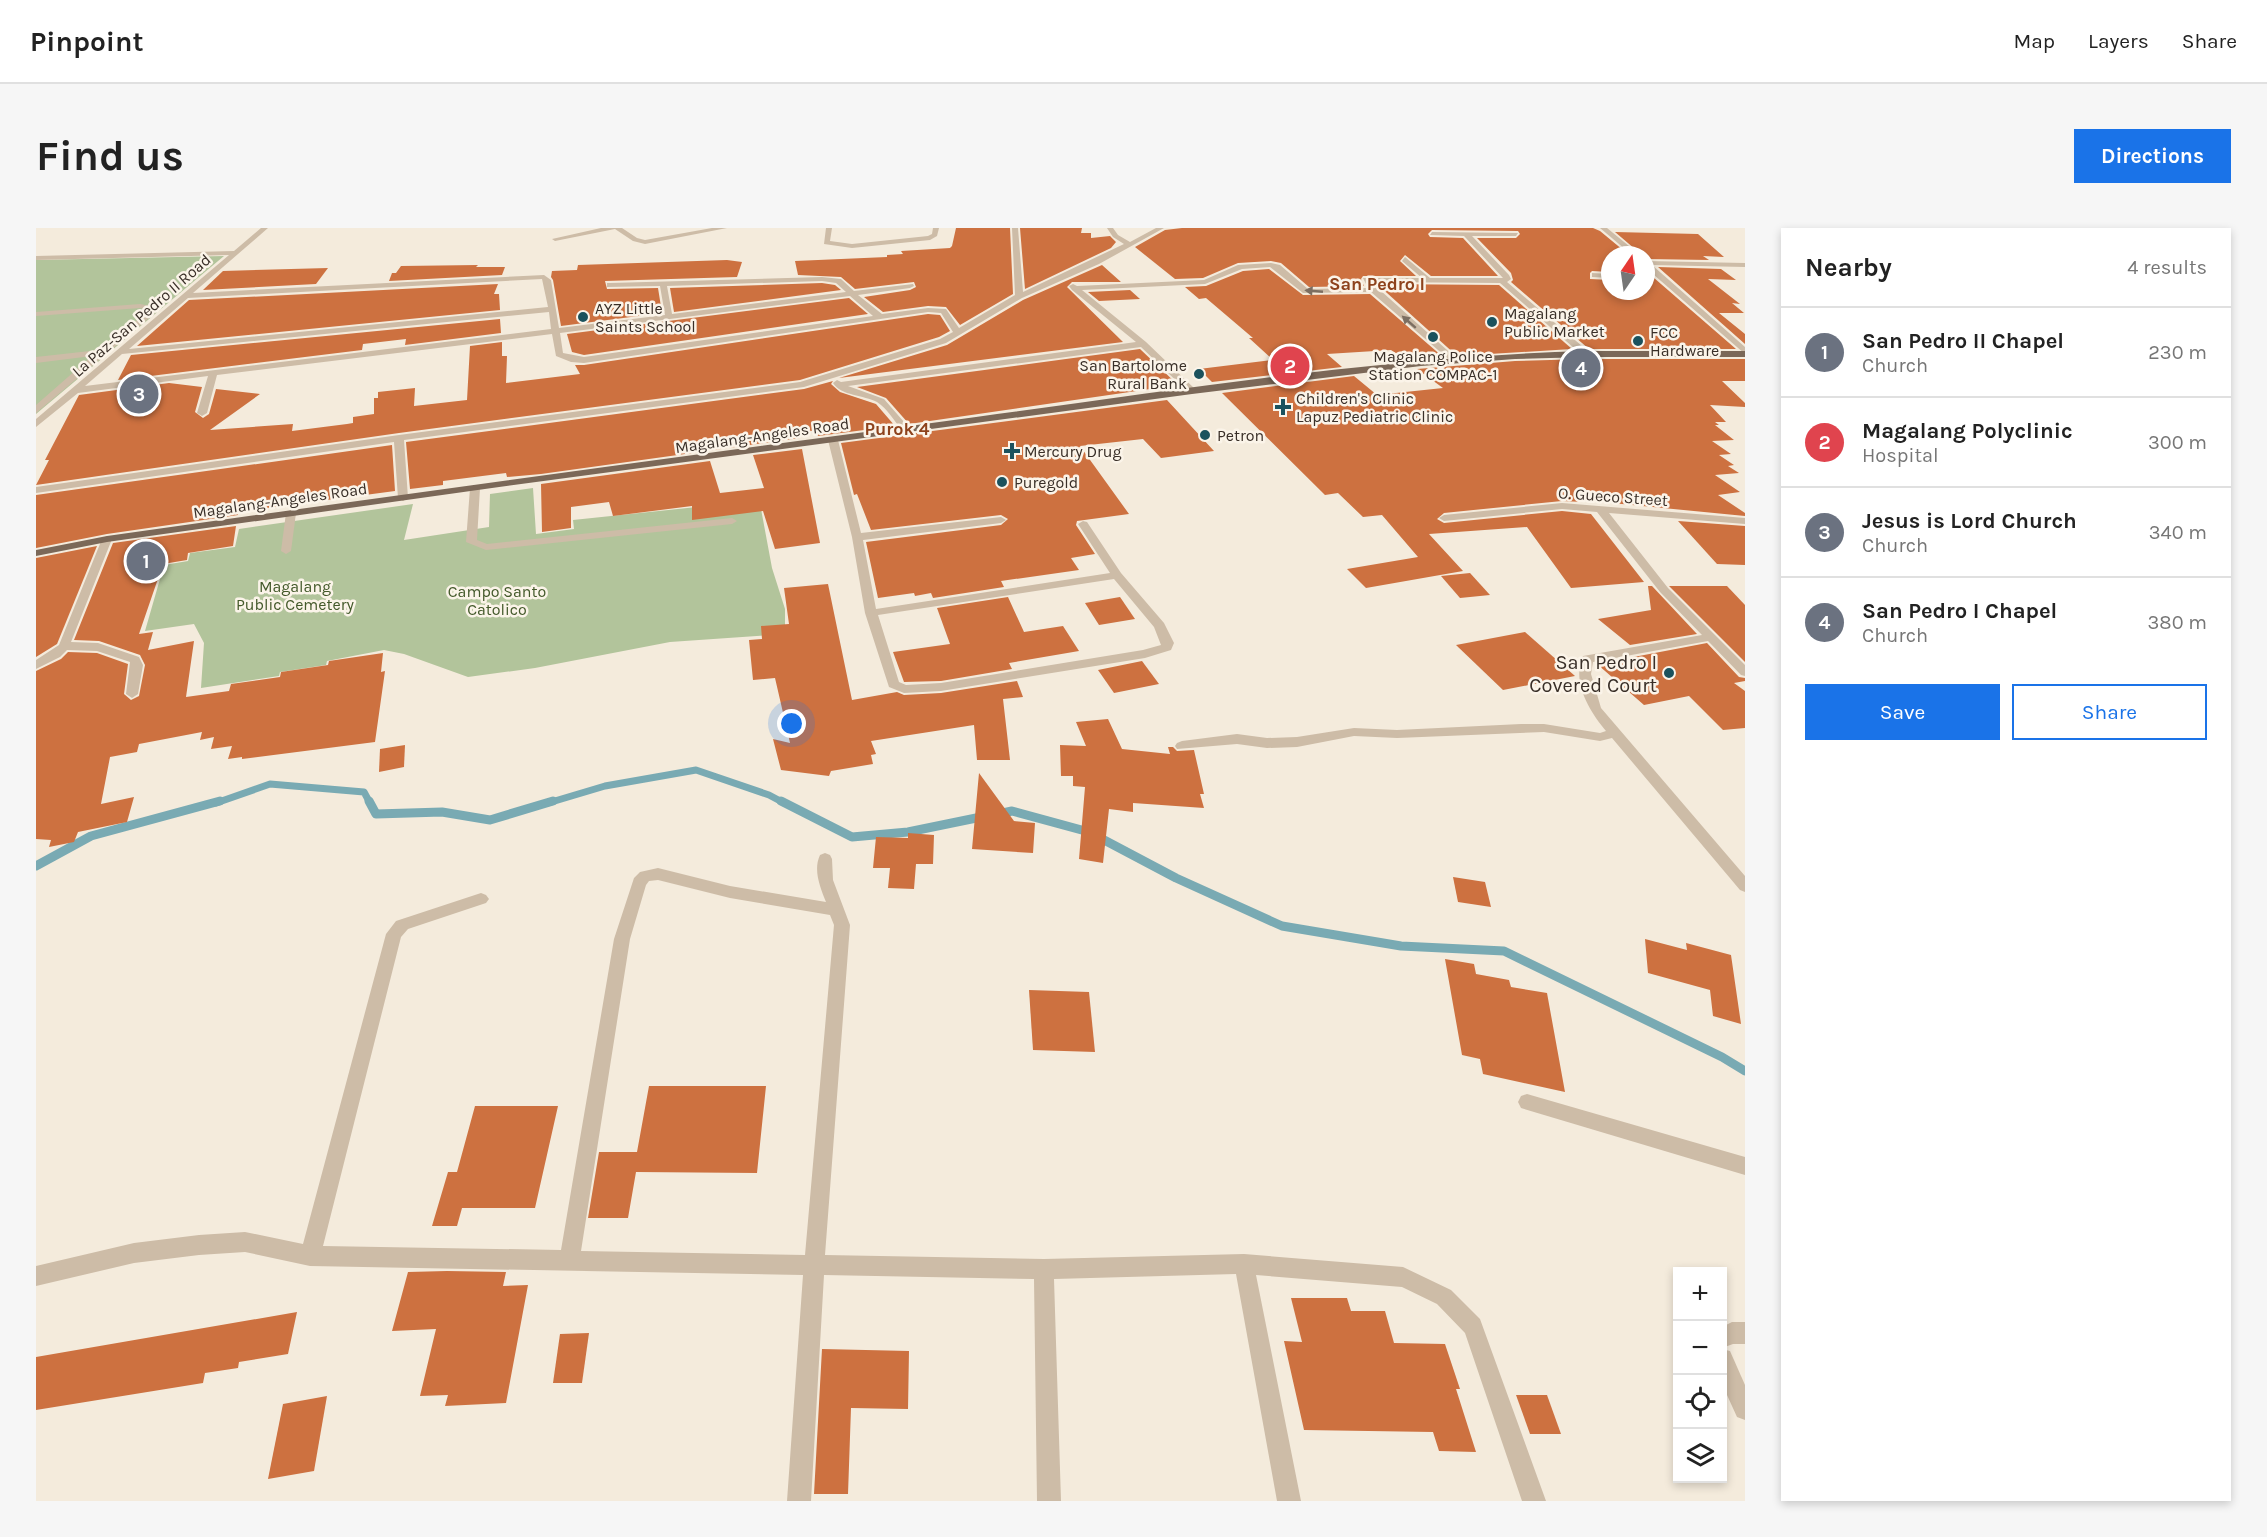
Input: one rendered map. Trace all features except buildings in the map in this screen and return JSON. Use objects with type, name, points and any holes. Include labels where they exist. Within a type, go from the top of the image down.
[{"type":"main road","name":"Magalang-Angeles Road","points":[[36,553],[107,539],[291,513],[1192,391],[1453,360],[1586,354],[1745,352]]},
{"type":"street","name":"La Paz-San Pedro II Road","points":[[36,424],[123,352],[265,228]]},
{"type":"street","points":[[555,238],[612,228]]},
{"type":"street","points":[[618,228],[635,240],[645,242],[724,228]]},
{"type":"street","points":[[830,228],[826,241],[830,244],[852,246],[882,238],[930,238],[935,235],[936,228]]},
{"type":"street","points":[[1016,228],[1019,296]]},
{"type":"street","points":[[1110,228],[1115,236],[1129,244]]},
{"type":"street","points":[[36,490],[801,384],[943,341],[1019,296],[1062,278],[1161,228]]},
{"type":"street","points":[[1603,228],[1625,246]]},
{"type":"street","points":[[1432,234],[1516,234]]},
{"type":"street","points":[[1453,360],[1365,282],[1366,280],[1502,281],[1507,279],[1466,234]]},
{"type":"street","points":[[36,258],[235,253]]},
{"type":"street","points":[[1406,259],[1427,279]]},
{"type":"street","points":[[1655,263],[1745,265]]},
{"type":"street","points":[[1075,288],[1205,282],[1246,266],[1277,267],[1306,291],[1373,290]]},
{"type":"street","points":[[1655,271],[1745,352]]},
{"type":"street","points":[[1595,276],[1601,276]]},
{"type":"street","points":[[1655,276],[1660,276]]},
{"type":"street","points":[[185,296],[538,277],[547,280],[559,354],[571,359],[584,360],[940,310],[946,312],[957,332]]},
{"type":"street","points":[[1062,278],[1143,344],[1192,391]]},
{"type":"street","points":[[610,285],[822,279],[838,281],[880,317]]},
{"type":"street","points":[[1502,281],[1586,354]]},
{"type":"street","points":[[663,282],[669,317]]},
{"type":"street","points":[[77,390],[910,286]]},
{"type":"street","points":[[36,314],[140,306],[157,308],[101,352],[36,410]]},
{"type":"street","points":[[123,352],[552,309]]},
{"type":"street","points":[[838,385],[1143,344]]},
{"type":"street","points":[[36,360],[101,352]]},
{"type":"street","points":[[202,413],[213,374]]},
{"type":"street","points":[[830,377],[838,385],[854,394],[879,400],[906,430]]},
{"type":"street","points":[[399,438],[398,460],[402,469],[403,498]]},
{"type":"street","points":[[832,440],[857,537],[871,613],[890,679],[893,684],[904,689],[941,687],[1024,674],[1145,654],[1167,647],[1168,640],[1160,626],[1117,575],[1083,524]]},
{"type":"street","points":[[475,488],[471,542],[486,547],[732,521]]},
{"type":"street","name":"O. Gueco Street","points":[[1444,518],[1562,506],[1745,520]]},
{"type":"street","points":[[1600,509],[1664,590],[1745,672]]},
{"type":"street","points":[[286,551],[291,513]]},
{"type":"street","points":[[857,537],[1001,520]]},
{"type":"street","points":[[36,665],[56,654],[63,646],[107,539]]},
{"type":"street","points":[[871,613],[1117,575]]},
{"type":"street","points":[[1711,637],[1587,659],[1585,674],[1588,692],[1595,709],[1745,886]]},
{"type":"street","points":[[63,646],[98,647],[135,660],[137,665],[132,694]]},
{"type":"street","points":[[1182,746],[1237,739],[1267,743],[1297,742],[1354,732],[1397,734],[1532,728],[1600,737],[1614,733]]},
{"type":"street","points":[[799,1501],[814,1265],[842,925],[825,880],[825,859]]},
{"type":"street","points":[[568,1260],[622,939],[639,882],[645,876],[668,875],[730,892],[838,910]]},
{"type":"street","points":[[310,1256],[394,934],[402,925],[481,899]]},
{"type":"street","points":[[1527,1102],[1745,1166]]},
{"type":"street","points":[[36,1276],[134,1253],[245,1242],[310,1256],[1044,1269],[1244,1264],[1403,1277],[1444,1297],[1473,1326],[1534,1501]]},
{"type":"street","points":[[1244,1264],[1289,1501]]},
{"type":"street","points":[[1044,1269],[1049,1501]]},
{"type":"street","points":[[1727,1336],[1745,1333]]},
{"type":"street","points":[[1727,1370],[1745,1409]]},
{"type":"green space","points":[[224,256],[36,414],[36,260]]},
{"type":"green space","name":"Campo Santo Catolico","points":[[533,488],[536,534],[574,529],[573,520],[754,501],[761,509],[772,568],[785,609],[785,634],[670,642],[535,668],[468,677],[404,654],[384,650],[327,661],[326,665],[280,672],[279,676],[201,688],[204,643],[194,624],[145,631],[164,565],[188,561],[190,553],[235,547],[239,529],[413,504],[404,540],[489,527],[490,494]]},
{"type":"waterway","points":[[548,803],[605,786],[696,770],[769,795],[784,803]]},
{"type":"waterway","points":[[216,803],[270,784],[364,792],[370,803]]},
{"type":"waterway","points":[[36,866],[91,836],[220,801]]},
{"type":"waterway","points":[[369,801],[376,814],[442,812],[490,820],[553,801]]},
{"type":"waterway","points":[[781,801],[852,837],[908,832],[986,816]]},
{"type":"waterway","points":[[998,814],[1012,811],[1089,832],[1176,878],[1282,926],[1401,946],[1504,951],[1722,1057],[1745,1071]]},
{"type":"place","name":"AYZ Little Saints School","points":[[583,317]]},
{"type":"place","name":"Magalang Public Market","points":[[1492,322]]},
{"type":"place","name":"Magalang Police Station COMPAC-1","points":[[1433,337]]},
{"type":"place","name":"FCC Hardware","points":[[1638,341]]},
{"type":"place","name":"Magalang Polyclinic","points":[[1290,366]]},
{"type":"place","name":"San Pedro I Chapel","points":[[1581,368]]},
{"type":"place","name":"San Bartolome Rural Bank","points":[[1199,374]]},
{"type":"place","name":"Jesus is Lord Church","points":[[139,394]]},
{"type":"place","name":"Children's Clinic Lapuz Pediatric Clinic","points":[[1283,407]]},
{"type":"place","name":"Petron","points":[[1205,435]]},
{"type":"place","name":"Mercury Drug","points":[[1012,451]]},
{"type":"place","name":"Puregold","points":[[1002,482]]},
{"type":"place","name":"San Pedro II Chapel","points":[[146,561]]},
{"type":"place","name":"San Pedro I Covered Court","points":[[1669,673]]},
{"type":"district","name":"San Pedro I","points":[[1377,284]]},
{"type":"district","name":"Purok 4","points":[[897,429]]},
{"type":"park label","name":"Magalang Public Cemetery","points":[[295,595]]}]
